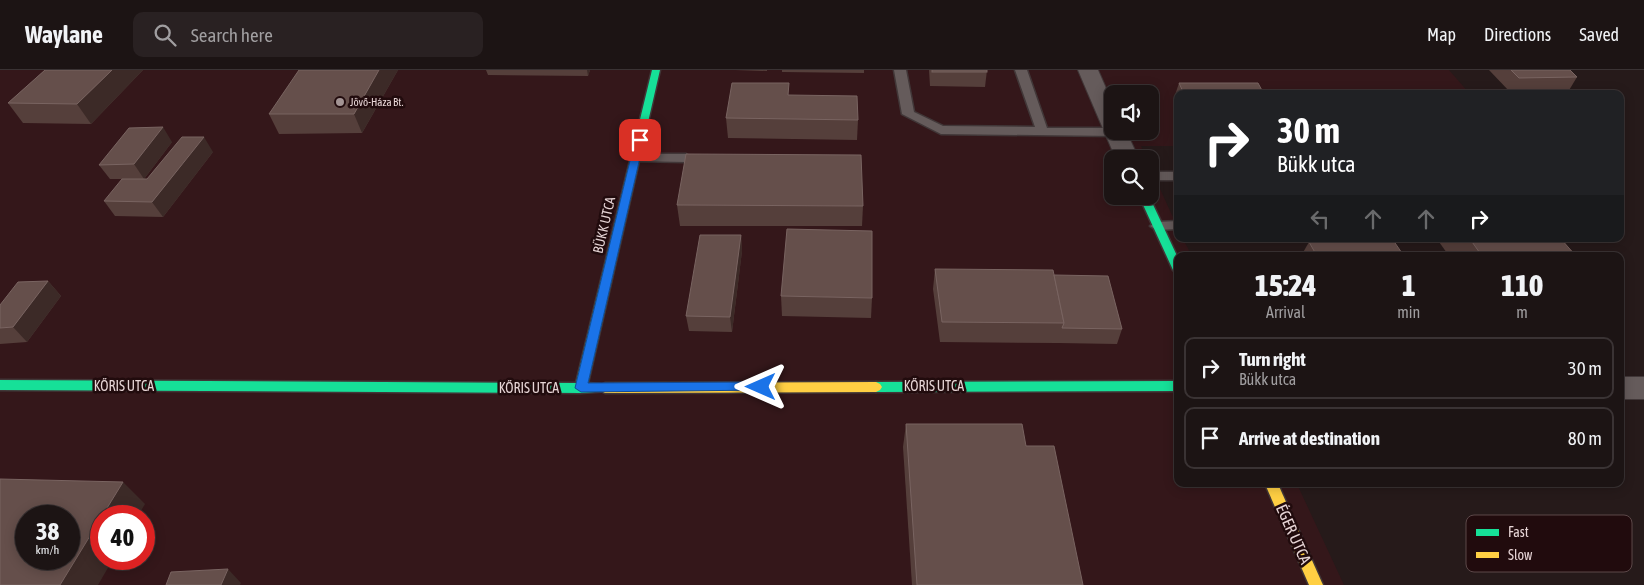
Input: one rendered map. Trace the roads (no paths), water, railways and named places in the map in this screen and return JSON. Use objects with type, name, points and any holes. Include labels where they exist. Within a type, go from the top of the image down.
[{"type":"street","name":"BÜKK UTCA","points":[[581,388],[656,70]]},
{"type":"street","points":[[1088,70],[1104,105]]},
{"type":"street","points":[[1148,205],[1174,262]]},
{"type":"street","name":"KŐRIS UTCA","points":[[0,385],[581,388],[1174,386]]},
{"type":"street","points":[[1624,388],[1644,388]]},
{"type":"street","name":"ÉGER UTCA","points":[[1273,487],[1316,585]]},
{"type":"lane","points":[[900,70],[908,114],[941,130],[1104,129]]},
{"type":"lane","points":[[1021,70],[1042,131]]},
{"type":"lane","points":[[636,158],[686,158]]},
{"type":"lane","points":[[1159,176],[1174,176]]},
{"type":"lane","points":[[1157,226],[1174,225]]},
{"type":"place","name":"Jövő-Háza Bt.","points":[[340,102]]}]
